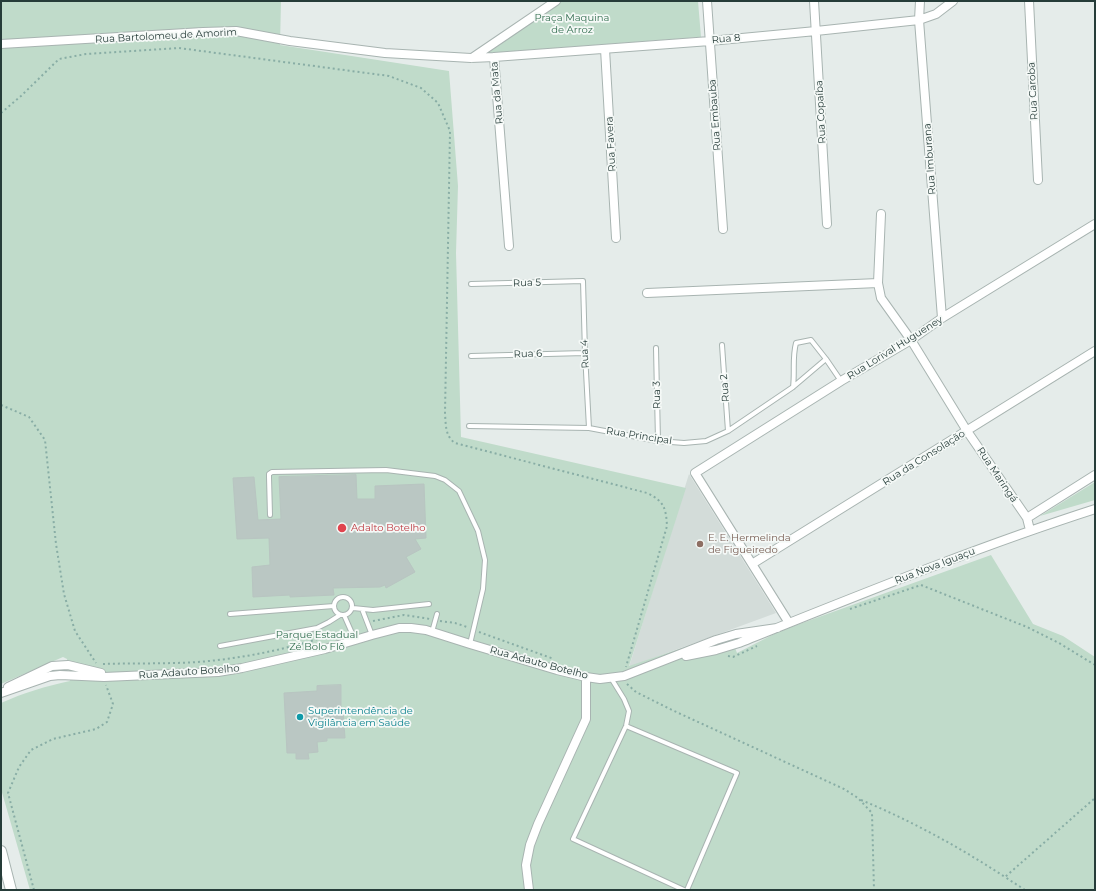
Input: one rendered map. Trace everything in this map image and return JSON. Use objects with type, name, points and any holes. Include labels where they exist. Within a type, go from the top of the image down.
[{"type":"street","points":[[472,58],[556,1]]},
{"type":"street","name":"Rua Embauba","points":[[707,1],[723,229]]},
{"type":"street","name":"Rua Copaíba","points":[[814,1],[827,224]]},
{"type":"street","name":"Rua Imburana","points":[[920,1],[919,20],[942,318]]},
{"type":"street","name":"Rua 8","points":[[494,57],[816,32],[919,20],[936,14],[953,1]]},
{"type":"street","name":"Rua Caroba","points":[[1029,1],[1038,180]]},
{"type":"street","name":"Rua Bartolomeu de Amorim","points":[[1,44],[236,31],[290,41],[353,50]]},
{"type":"street","name":"Rua Favera","points":[[605,49],[616,238]]},
{"type":"street","name":"Rua da Mata","points":[[353,50],[472,58],[494,57],[508,246]]},
{"type":"street","name":"Rua Maringá","points":[[881,214],[878,283],[881,298],[911,340],[967,431],[1026,518],[1030,530]]},
{"type":"street","name":"Rua Lorival Hugueney","points":[[752,564],[695,473],[841,381],[911,340],[942,318],[1095,224]]},
{"type":"street","points":[[647,293],[878,283]]},
{"type":"street","name":"Rua da Consolação","points":[[752,564],[1095,351]]},
{"type":"street","points":[[1026,518],[1095,475]]},
{"type":"street","name":"Rua Nova Iguaçu","points":[[624,676],[736,634],[777,628],[789,622],[1030,530],[1095,509]]},
{"type":"street","points":[[752,564],[789,622]]},
{"type":"street","name":"Rua Adauto Botelho","points":[[1,693],[50,676],[60,675],[121,676],[218,672],[310,653],[372,635],[405,628],[418,628],[557,670],[600,679],[624,676]]},
{"type":"street","points":[[529,890],[526,865],[530,845],[538,824],[586,719],[586,676]]},
{"type":"street","points":[[1,851],[4,877],[12,890]]},
{"type":"lane","name":"Rua 5","points":[[471,284],[583,281]]},
{"type":"lane","name":"Rua 4","points":[[583,281],[589,428]]},
{"type":"lane","points":[[793,387],[793,355],[796,343],[811,340],[826,358],[841,381]]},
{"type":"lane","name":"Rua 2","points":[[722,345],[728,431]]},
{"type":"lane","name":"Rua 3","points":[[656,348],[658,441]]},
{"type":"lane","name":"Rua 6","points":[[471,356],[585,353]]},
{"type":"lane","name":"Rua Principal","points":[[469,426],[589,428],[658,441],[684,443],[706,441],[728,431],[793,387],[826,358]]},
{"type":"lane","points":[[270,515],[269,474],[272,472],[386,470],[435,476],[445,480],[459,491],[478,531],[485,560],[483,589],[470,644]]},
{"type":"lane","points":[[220,646],[317,628],[342,615],[351,612],[353,608],[352,601],[342,596],[335,601],[335,610],[342,615],[355,640]]},
{"type":"lane","points":[[353,608],[394,608],[429,604]]},
{"type":"lane","points":[[230,614],[334,606]]},
{"type":"lane","points":[[362,609],[372,635]]},
{"type":"lane","points":[[432,632],[437,614]]},
{"type":"lane","points":[[611,678],[629,711],[626,726],[573,840],[685,890],[737,773],[626,726]]},
{"type":"path","points":[[1,113],[59,59],[86,54],[178,48],[389,76],[421,88],[438,103],[450,130],[445,414],[447,434],[455,443],[648,493],[656,497],[666,509],[667,526],[624,676],[627,684],[636,692],[844,789],[860,800],[923,829],[964,851],[1025,890]]},
{"type":"path","points":[[1,405],[29,417],[45,440],[56,544],[64,594],[75,632],[103,675],[112,704],[107,722],[96,729],[53,739],[31,750],[19,767],[8,793],[34,890]]},
{"type":"path","points":[[846,610],[921,585],[1027,627],[1059,643],[1095,665]]},
{"type":"path","points":[[726,656],[733,657],[760,645]]},
{"type":"path","points":[[1005,877],[1095,798]]},
{"type":"path","points":[[860,800],[872,813],[874,890]]},
{"type":"shaded area","name":"E. E. Hermelinda de Figueiredo","points":[[689,474],[776,613],[629,667]]},
{"type":"green space","name":"Parque Estadual Zé Bolo Flô","points":[[1,1],[281,1],[280,45],[449,71],[458,186],[456,253],[461,437],[686,488],[629,666],[729,632],[737,653],[780,631],[991,555],[1033,624],[1063,636],[1095,657],[1095,890],[30,890],[1,789],[1,703],[35,690],[70,681],[67,659],[63,657],[1,684]]},
{"type":"green space","name":"Praça Maquina de Arroz","points":[[562,1],[698,1],[701,37],[488,53]]},
{"type":"green space","points":[[1095,482],[1095,500],[1040,516]]},
{"type":"building","points":[[356,475],[357,499],[375,499],[375,486],[424,484],[426,538],[415,539],[421,549],[406,557],[415,572],[386,588],[385,585],[380,587],[333,588],[334,595],[253,597],[252,567],[270,565],[269,538],[237,539],[233,478],[254,477],[258,520],[281,519],[279,477]]},
{"type":"building","name":"Superintendência de Vigilância em Saúde","points":[[341,685],[341,710],[343,710],[345,738],[327,738],[327,741],[317,742],[318,752],[308,753],[309,759],[296,759],[296,753],[287,753],[284,693],[317,691],[317,686]]},
{"type":"place","name":"Adalto Botelho","points":[[342,528]]},
{"type":"place","name":"E. E. Hermelinda de Figueiredo","points":[[700,544]]},
{"type":"place","name":"Superintendência de Vigilância em Saúde","points":[[300,717]]}]
